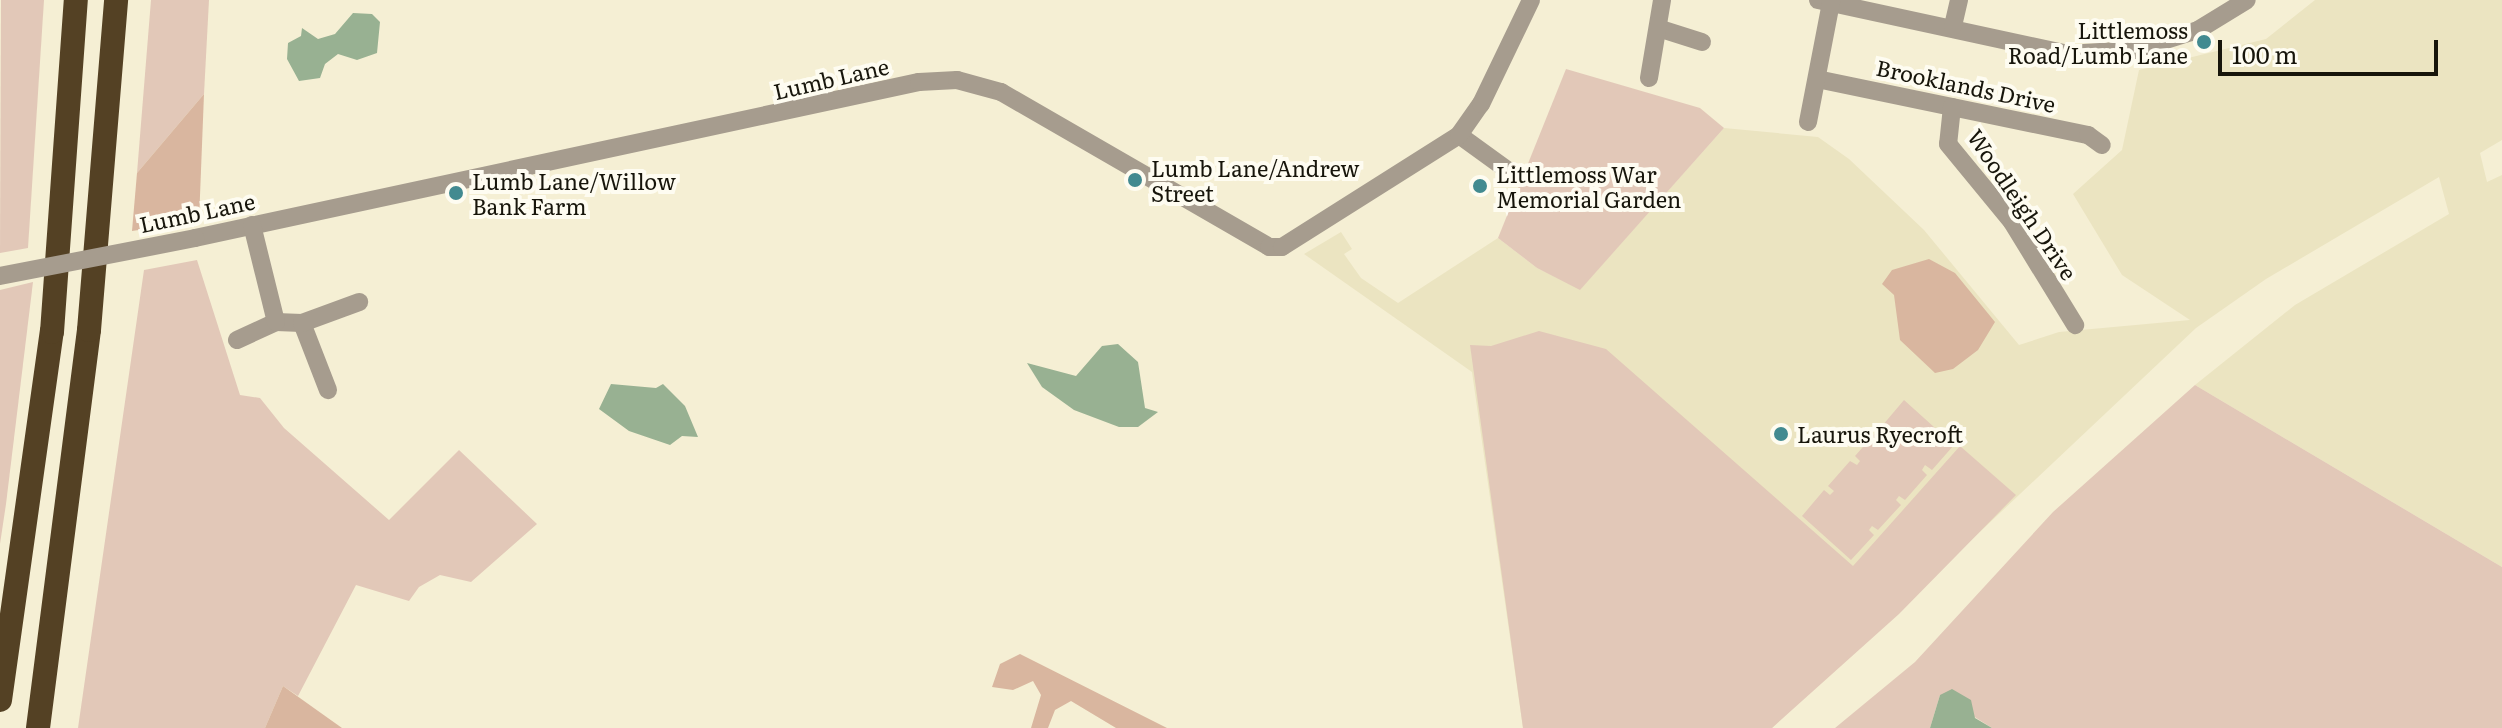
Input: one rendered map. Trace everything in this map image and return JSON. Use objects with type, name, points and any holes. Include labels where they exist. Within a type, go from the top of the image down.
[{"type":"highway","points":[[0,700],[52,332],[76,0]]},
{"type":"highway","points":[[38,728],[89,330],[116,0]]},
{"type":"street","name":"Lumb Lane","points":[[0,276],[195,238],[254,235],[919,82],[957,80],[1001,92],[1269,247],[1282,247],[1459,135],[1481,104],[1531,0]]},
{"type":"street","points":[[1649,78],[1661,29],[1662,0]]},
{"type":"street","points":[[1953,26],[1959,0]]},
{"type":"street","points":[[1808,122],[1817,79],[1824,1],[1953,26],[2067,54],[2134,50],[2198,30],[2247,0]]},
{"type":"street","points":[[1661,29],[1702,42]]},
{"type":"street","name":"Brooklands Drive","points":[[1817,79],[2088,135],[2102,145]]},
{"type":"street","name":"Woodleigh Drive","points":[[1952,107],[1948,144],[2012,222],[2075,325]]},
{"type":"street","points":[[1459,135],[1517,177]]},
{"type":"street","points":[[254,235],[276,322]]},
{"type":"street","points":[[237,340],[276,322],[302,323],[359,302]]},
{"type":"street","points":[[302,323],[328,390]]},
{"type":"shaded area","points":[[1,0],[44,0],[28,248],[0,253]]},
{"type":"shaded area","points":[[151,0],[209,0],[204,94],[137,173]]},
{"type":"shaded area","name":"Laurus Ryecroft","points":[[2315,0],[2502,0],[2502,140],[2480,153],[2487,182],[2502,175],[2502,567],[2195,385],[2295,305],[2449,214],[2439,177],[2266,279],[2196,328],[1772,728],[1523,728],[1472,372],[1304,254],[1341,232],[1352,249],[1344,254],[1361,278],[1398,303],[1498,238],[1537,268],[1580,289],[1724,128],[1818,137],[1849,159],[1924,230],[2019,345],[2059,332],[2190,320],[2122,275],[2073,194],[2122,150],[2139,70],[2266,39]]},
{"type":"shaded area","points":[[353,13],[372,14],[380,22],[377,53],[357,60],[338,54],[325,64],[320,78],[299,81],[287,59],[288,43],[301,36],[302,28],[318,39],[335,34]]},
{"type":"shaded area","points":[[1566,69],[1700,108],[1724,128],[1580,290],[1537,268],[1498,238]]},
{"type":"shaded area","points":[[204,94],[199,221],[132,231],[137,173]]},
{"type":"shaded area","points":[[1929,259],[1955,273],[1995,322],[1978,350],[1953,369],[1935,373],[1900,340],[1894,295],[1882,284],[1892,270]]},
{"type":"shaded area","points":[[197,260],[240,395],[260,398],[284,428],[389,520],[459,450],[537,524],[471,582],[440,575],[419,587],[409,601],[356,585],[298,696],[283,686],[265,728],[78,728],[144,270]]},
{"type":"shaded area","points":[[33,282],[6,504],[0,544],[0,290]]},
{"type":"shaded area","points":[[1539,331],[1606,349],[1853,566],[1960,446],[2016,495],[1899,614],[1772,728],[1523,728],[1470,345],[1491,346]]},
{"type":"shaded area","points":[[1118,344],[1138,362],[1145,408],[1158,412],[1138,427],[1119,427],[1074,410],[1042,387],[1027,363],[1076,376],[1102,346]]},
{"type":"shaded area","points":[[611,384],[656,388],[663,384],[685,406],[698,437],[682,436],[670,445],[629,431],[599,409]]},
{"type":"shaded area","points":[[2195,385],[2502,567],[2502,728],[1992,728],[1940,695],[1930,728],[1835,728],[1915,662],[2053,512]]},
{"type":"shaded area","points":[[1904,400],[1954,445],[1932,470],[1925,465],[1922,470],[1927,475],[1905,500],[1899,496],[1896,500],[1901,505],[1878,530],[1872,526],[1869,530],[1874,535],[1851,560],[1802,516],[1824,490],[1830,495],[1834,491],[1828,486],[1850,461],[1857,465],[1860,461],[1855,456],[1877,431],[1883,436],[1887,431],[1882,426]]},
{"type":"shaded area","points":[[1020,654],[1167,728],[1116,728],[1071,701],[1055,710],[1048,728],[1031,728],[1041,695],[1033,681],[1013,690],[992,687],[1000,664]]},
{"type":"shaded area","points":[[283,686],[342,728],[265,728]]},
{"type":"shaded area","points":[[1952,689],[1971,700],[1975,718],[1992,728],[1930,728],[1940,695]]},
{"type":"place","name":"Littlemoss Road/Lumb Lane","points":[[2204,42]]},
{"type":"place","name":"Lumb Lane/Andrew Street","points":[[1135,180]]},
{"type":"place","name":"Littlemoss War Memorial Garden","points":[[1480,186]]},
{"type":"place","name":"Lumb Lane/Willow Bank Farm","points":[[456,193]]},
{"type":"place","name":"Laurus Ryecroft","points":[[1781,434]]}]
